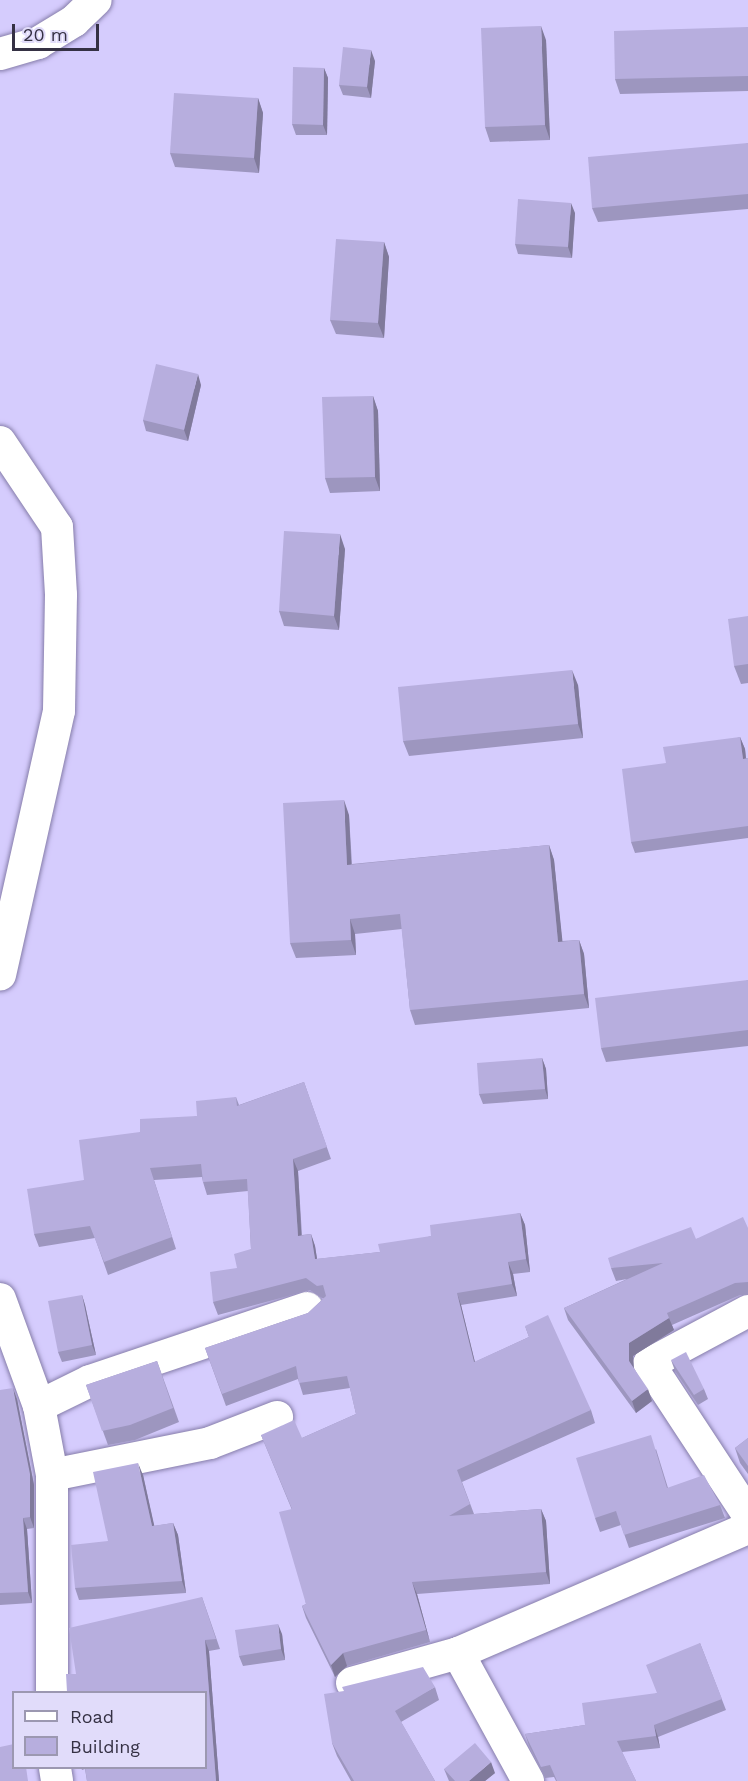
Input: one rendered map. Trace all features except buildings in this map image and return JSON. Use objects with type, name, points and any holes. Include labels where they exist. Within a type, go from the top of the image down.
[{"type":"street","points":[[0,54],[38,43],[74,21],[96,0]]},
{"type":"street","points":[[0,442],[57,527],[61,595],[60,711],[0,974]]},
{"type":"street","points":[[0,1299],[39,1406],[52,1475],[52,1691]]},
{"type":"street","points":[[39,1406],[90,1381],[307,1308]]},
{"type":"street","points":[[748,1311],[649,1364],[748,1515]]},
{"type":"street","points":[[52,1475],[210,1443],[277,1417]]},
{"type":"street","points":[[352,1683],[458,1653],[748,1528]]},
{"type":"street","points":[[458,1653],[528,1781]]}]
